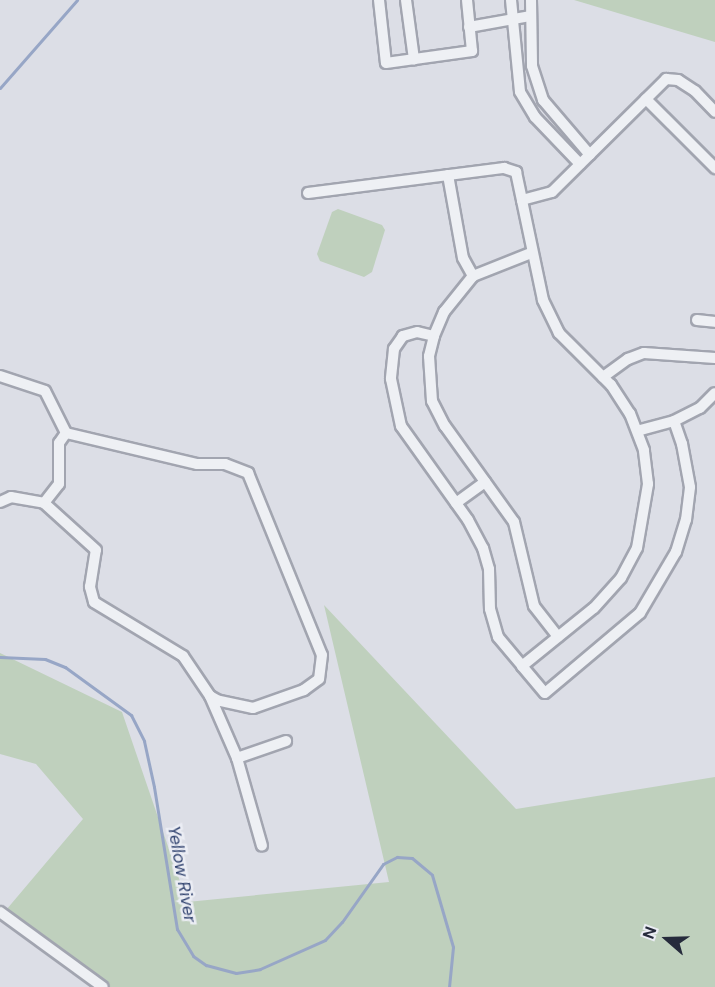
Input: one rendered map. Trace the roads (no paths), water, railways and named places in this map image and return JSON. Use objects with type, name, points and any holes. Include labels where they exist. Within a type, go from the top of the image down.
[{"type":"street","points":[[379,0],[386,63],[472,51],[466,0]]},
{"type":"street","points":[[406,0],[414,59]]},
{"type":"street","points":[[511,0],[520,92],[535,117],[580,164]]},
{"type":"street","points":[[531,0],[532,66],[543,100],[590,155]]},
{"type":"street","points":[[470,27],[531,15]]},
{"type":"street","points":[[522,200],[552,192],[666,79],[678,80],[715,112]]},
{"type":"street","points":[[646,99],[715,168]]},
{"type":"street","points":[[309,193],[504,168],[516,172],[531,253],[543,300],[559,333],[603,377],[630,414],[644,450],[648,484],[637,548],[621,578],[594,608],[522,666]]},
{"type":"street","points":[[448,175],[463,258],[473,276]]},
{"type":"street","points":[[531,253],[473,276],[444,312],[429,356],[432,401],[445,426],[514,522],[534,606],[558,637]]},
{"type":"street","points":[[697,320],[715,322]]},
{"type":"street","points":[[434,336],[417,332],[403,336],[394,349],[392,390],[401,426],[456,503],[483,548],[489,569],[490,609],[498,637],[545,693],[622,632],[659,586],[686,520],[690,487],[674,421]]},
{"type":"street","points":[[603,377],[645,352],[715,358]]},
{"type":"street","points":[[0,376],[45,391],[66,433],[169,459],[225,464],[248,473],[322,655],[319,679],[304,690],[253,708],[235,706],[210,696]]},
{"type":"street","points":[[637,431],[674,421],[700,408],[715,393]]},
{"type":"street","points":[[42,501],[59,484],[59,443],[66,433]]},
{"type":"street","points":[[456,503],[485,482]]},
{"type":"street","points":[[0,502],[11,497],[42,501],[96,550],[90,587],[94,602],[183,656],[210,696],[237,758],[261,846]]},
{"type":"street","points":[[237,758],[286,741]]},
{"type":"street","points":[[0,912],[103,987]]},
{"type":"waterway","points":[[0,88],[77,0]]},
{"type":"waterway","name":"Yellow River","points":[[0,657],[45,659],[65,667],[131,715],[144,741],[154,787],[177,929],[193,956],[206,965],[236,973],[260,969],[325,940],[342,922],[383,864],[397,857],[412,858],[432,875],[453,947],[449,987]]}]
